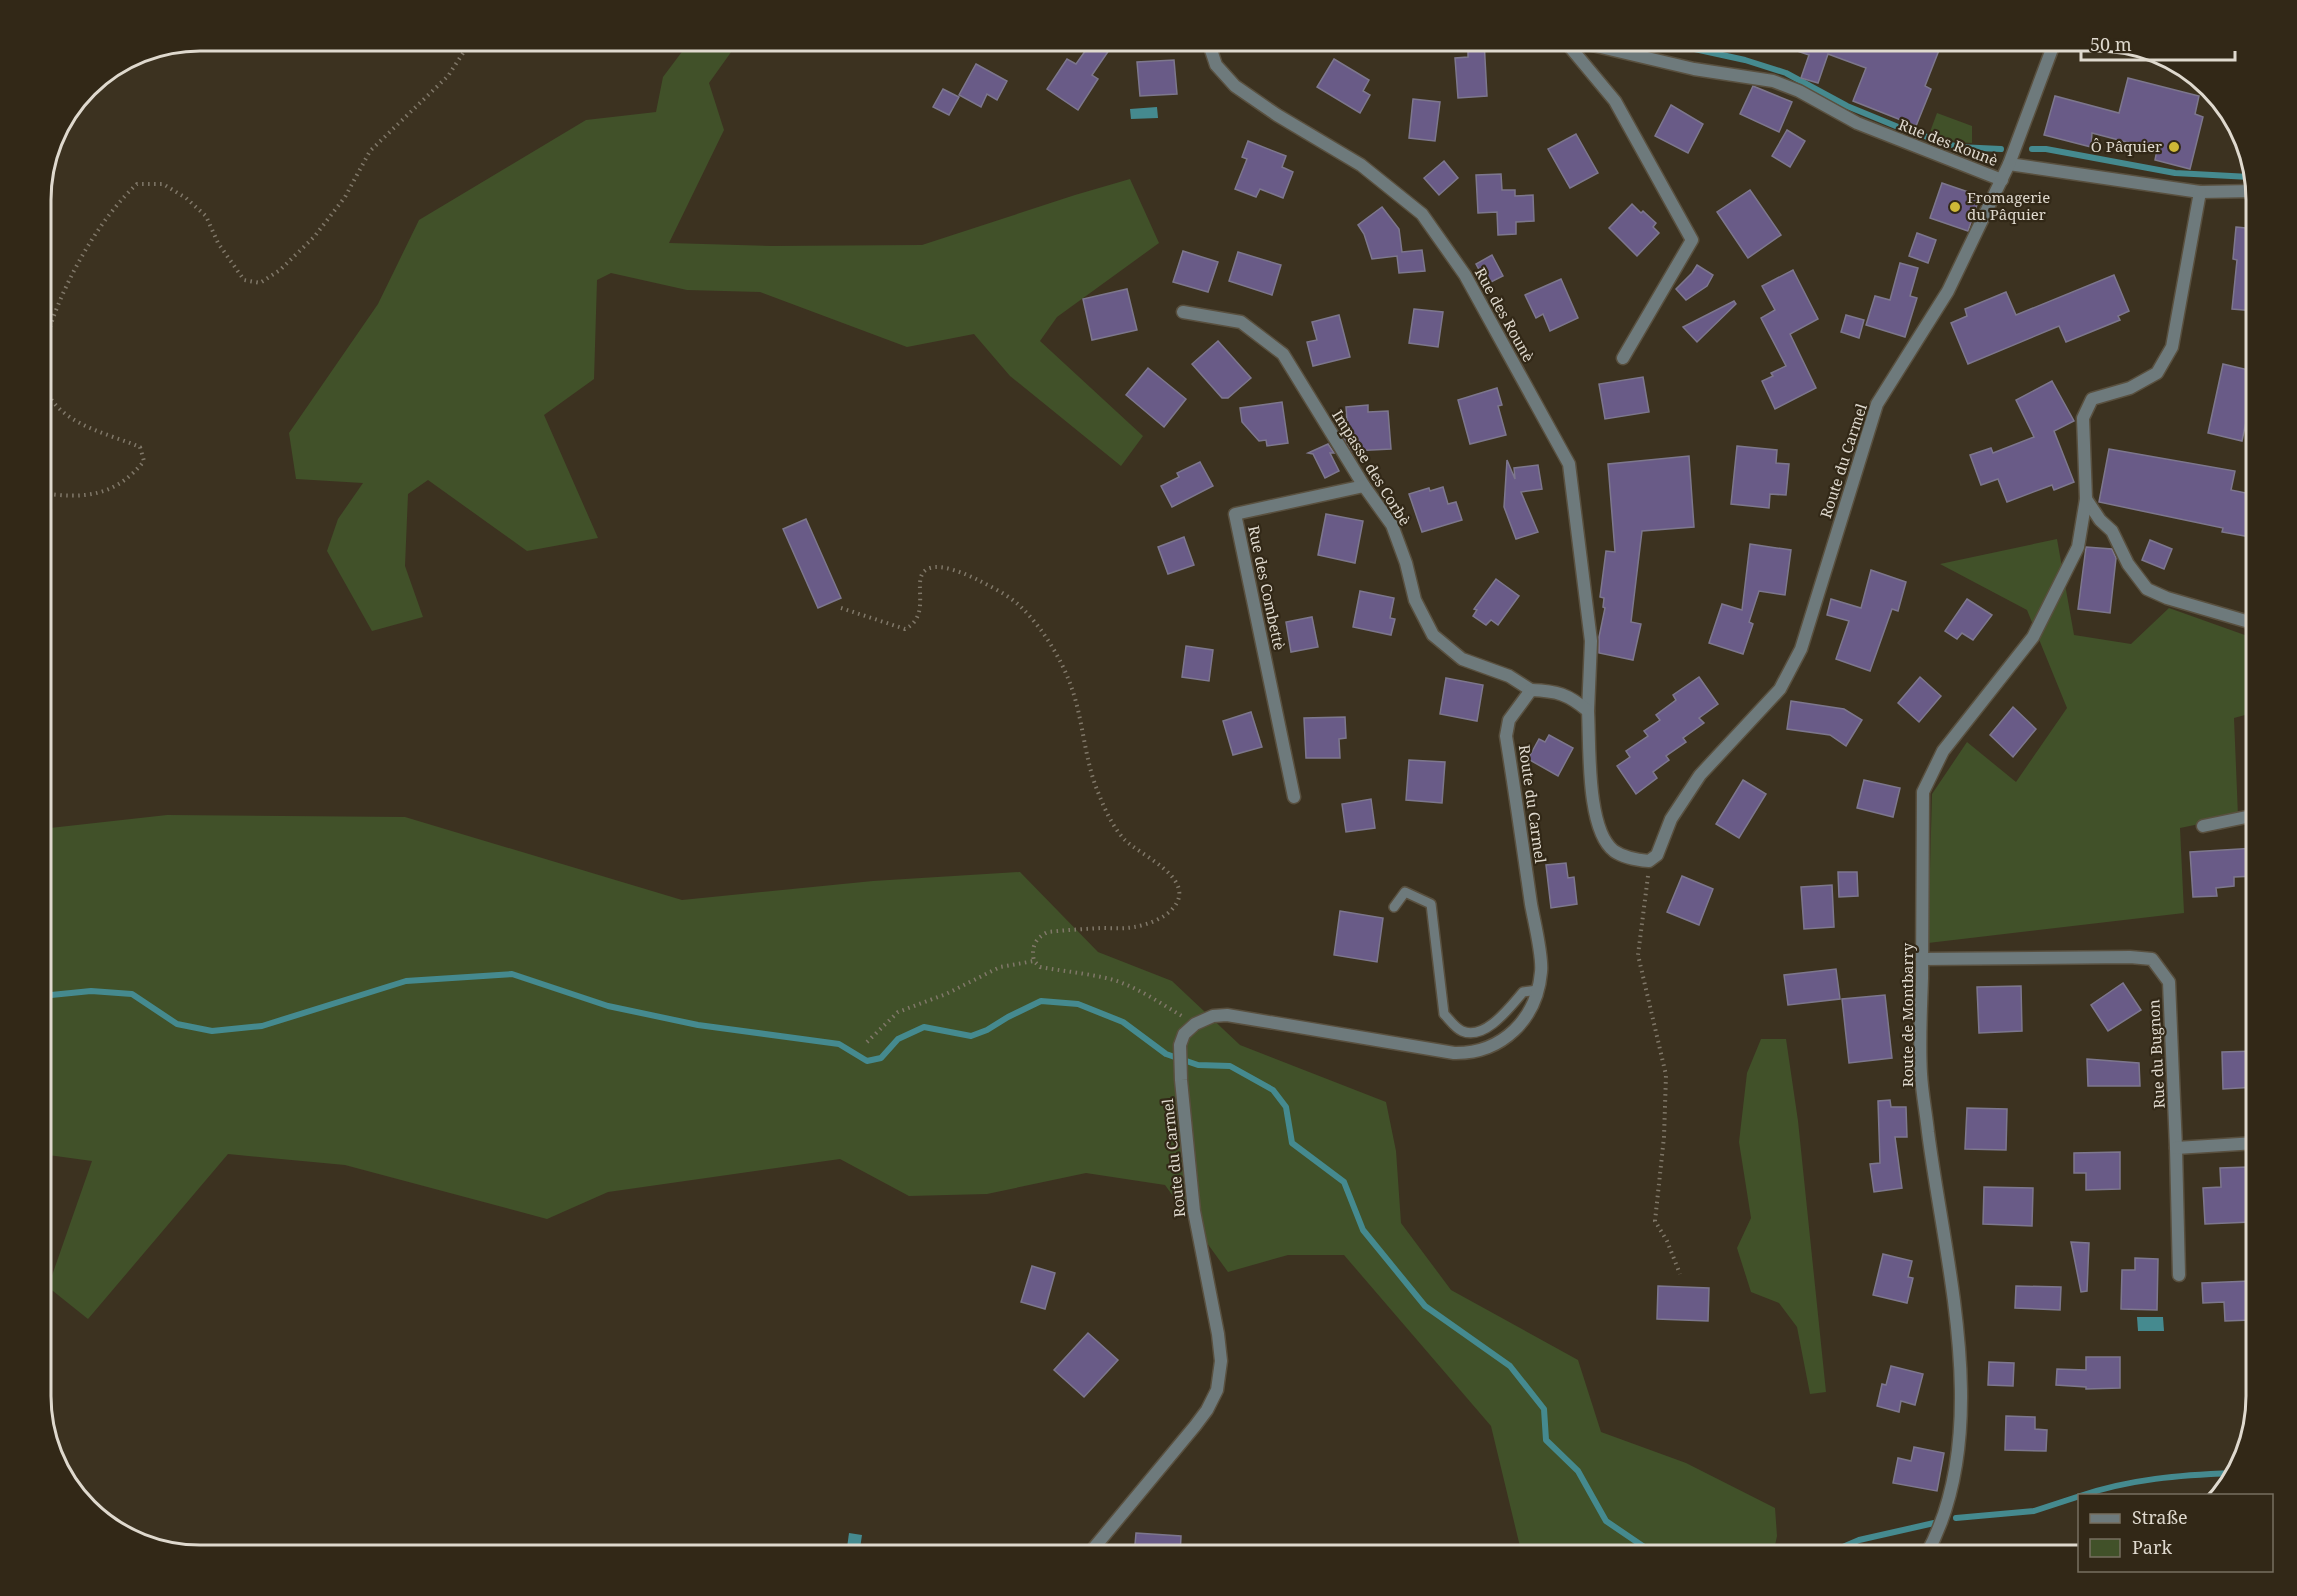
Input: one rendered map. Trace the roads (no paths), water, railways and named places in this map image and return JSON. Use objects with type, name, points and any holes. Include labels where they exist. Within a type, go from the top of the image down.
[{"type":"street","name":"Rue des Rounè","points":[[1212,51],[1216,65],[1235,86],[1277,115],[1361,165],[1422,214],[1465,275],[1569,464],[1591,641],[1588,711]]},
{"type":"street","points":[[1574,51],[1615,101],[1692,240],[1623,358]]},
{"type":"street","name":"Rue des Rounè","points":[[1620,51],[1694,69],[1773,81],[1799,91],[1857,123],[2002,180]]},
{"type":"street","name":"Route du Carmel","points":[[1588,711],[1594,811],[1600,835],[1614,851],[1633,859],[1649,861],[1657,855],[1671,819],[1700,775],[1780,689],[1801,649],[1877,404],[1948,291],[2009,164],[2051,51]]},
{"type":"street","points":[[2009,164],[2200,192],[2246,191]]},
{"type":"street","name":"Route de Montbarry","points":[[1931,1545],[1945,1516],[1954,1477],[1960,1442],[1960,1404],[1959,1327],[1935,1184],[1921,1075],[1923,792],[1943,751],[2033,637],[2078,547],[2086,499],[2083,418],[2092,399],[2130,388],[2157,373],[2172,347],[2200,192]]},
{"type":"street","name":"Impasse des Corbè","points":[[1183,312],[1241,322],[1283,354],[1364,486],[1392,525],[1406,563],[1415,600],[1433,635],[1462,659],[1509,676],[1530,690]]},
{"type":"street","name":"Rue des Combettè","points":[[1294,796],[1235,514],[1364,486]]},
{"type":"street","points":[[2086,499],[2100,520],[2112,531],[2128,564],[2147,590],[2246,621]]},
{"type":"street","points":[[1530,690],[1551,691],[1571,697],[1588,711]]},
{"type":"street","name":"Route du Carmel","points":[[1097,1545],[1201,1418],[1212,1401],[1220,1378],[1218,1334],[1194,1211],[1181,1080],[1180,1045],[1184,1034],[1195,1024],[1213,1016],[1227,1015],[1454,1053],[1472,1053],[1497,1044],[1519,1026],[1531,1011],[1541,971],[1506,736],[1509,720],[1530,690]]},
{"type":"street","points":[[2203,826],[2246,817]]},
{"type":"street","name":"Rue du Bugnon","points":[[1922,959],[2130,957],[2152,959],[2169,982],[2179,1275]]},
{"type":"street","points":[[2176,1148],[2246,1144]]},
{"type":"lane","points":[[1394,907],[1405,892],[1431,904],[1444,1014],[1462,1031],[1478,1032],[1497,1022],[1523,992],[1538,990]]},
{"type":"water","points":[[1157,107],[1158,118],[1131,119],[1130,109]]},
{"type":"water","points":[[2137,1317],[2163,1317],[2164,1331],[2138,1331]]},
{"type":"water","points":[[849,1533],[862,1535],[860,1545],[847,1545]]},
{"type":"waterway","points":[[1704,51],[1745,60],[1786,73],[1847,106],[1903,129],[1958,147],[2001,149]]},
{"type":"waterway","points":[[2032,149],[2046,149],[2175,173],[2244,177]]},
{"type":"waterway","points":[[51,995],[91,991],[132,994],[177,1024],[212,1031],[262,1026],[406,981],[512,974],[608,1006],[698,1025],[839,1044],[867,1061],[881,1058],[898,1039],[924,1027],[971,1036],[1041,1001],[1078,1004],[1123,1022],[1166,1054],[1198,1065],[1230,1066],[1273,1090],[1286,1107],[1292,1143],[1344,1182],[1363,1230],[1425,1306],[1510,1366],[1544,1409],[1546,1440],[1578,1471],[1606,1521],[1641,1545]]},
{"type":"waterway","points":[[2086,1494],[2155,1479],[2224,1473]]},
{"type":"waterway","points":[[1956,1518],[2034,1511],[2078,1497]]},
{"type":"waterway","points":[[1847,1545],[1859,1540],[1934,1523]]},
{"type":"place","name":"Ô Pâquier","points":[[2174,147]]},
{"type":"place","name":"Fromagerie du Pâquier","points":[[1955,207]]}]
